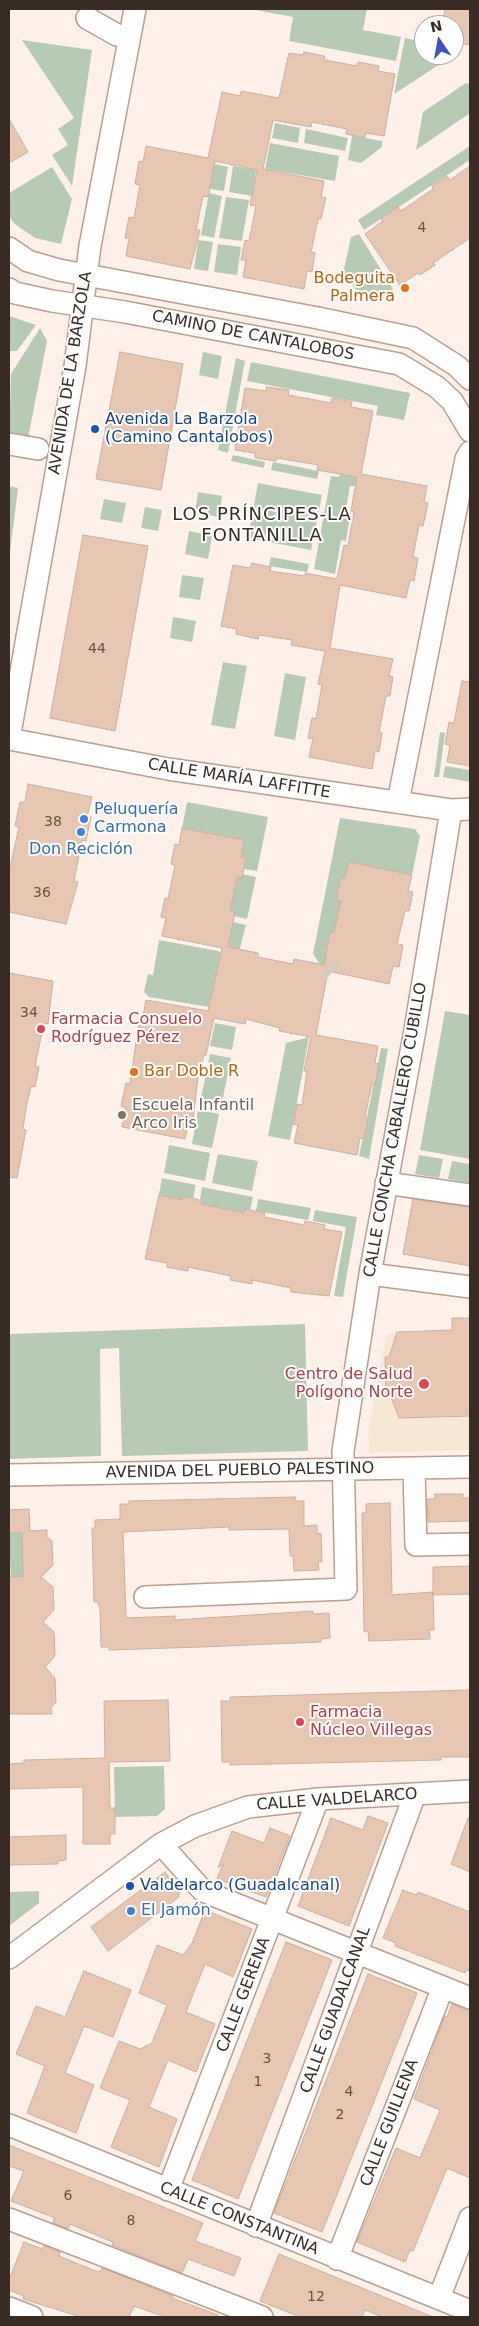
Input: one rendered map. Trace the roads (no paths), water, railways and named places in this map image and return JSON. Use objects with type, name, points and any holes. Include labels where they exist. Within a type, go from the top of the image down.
[{"type":"street","name":"AVENIDA DE LA BARZOLA","points":[[9,739],[84,306],[90,246],[135,9]]},
{"type":"street","points":[[87,18],[117,35]]},
{"type":"street","name":"CAMINO DE CANTALOBOS","points":[[9,248],[28,261],[86,276],[318,318],[413,338],[457,366],[470,380]]},
{"type":"street","name":"CAMINO DE CANTALOBOS","points":[[9,289],[15,293],[399,364],[438,387],[452,401],[470,431]]},
{"type":"street","points":[[9,444],[38,449]]},
{"type":"street","points":[[398,802],[466,459],[470,452]]},
{"type":"street","name":"CALLE MARÍA LAFFITTE","points":[[9,739],[168,769],[461,810]]},
{"type":"street","name":"CALLE CONCHA CABALLERO CUBILLO","points":[[145,1597],[346,1589],[344,1459],[370,1274],[415,1030],[461,810]]},
{"type":"street","points":[[386,1183],[470,1195]]},
{"type":"street","points":[[370,1274],[470,1287]]},
{"type":"street","name":"AVENIDA DEL PUEBLO PALESTINO","points":[[9,1475],[344,1459],[414,1469],[470,1467]]},
{"type":"street","points":[[414,1469],[416,1545],[470,1544]]},
{"type":"street","name":"CALLE VALDELARCO","points":[[9,1958],[161,1844],[195,1826],[248,1807],[318,1799],[470,1791]]},
{"type":"street","name":"CALLE GUADALCANAL","points":[[256,2226],[415,1794]]},
{"type":"street","name":"CALLE GERENA","points":[[168,2190],[273,1921],[318,1799]]},
{"type":"street","points":[[161,1844],[203,1891],[273,1921],[470,1998]]},
{"type":"street","name":"CALLE GUILLENA","points":[[337,2259],[444,1987]]},
{"type":"street","name":"CALLE CONSTANTINA","points":[[9,2125],[337,2259],[470,2311]]},
{"type":"street","points":[[439,2298],[470,2218]]},
{"type":"street","points":[[9,2219],[262,2317]]},
{"type":"street","points":[[9,2308],[32,2317]]},
{"type":"tunnel","points":[[327,968],[332,972]]},
{"type":"place","name":"Bodeguita Palmera","points":[[405,288]]},
{"type":"place","name":"Avenida La Barzola (Camino Cantalobos)","points":[[95,429]]},
{"type":"place","name":"Peluquería Carmona","points":[[84,819]]},
{"type":"place","name":"Don Reciclón","points":[[81,832]]},
{"type":"place","name":"Farmacia Consuelo Rodríguez Pérez","points":[[41,1029]]},
{"type":"place","name":"Bar Doble R","points":[[134,1072]]},
{"type":"place","name":"Escuela Infantil Arco Iris","points":[[122,1115]]},
{"type":"place","name":"Centro de Salud Polígono Norte","points":[[424,1384]]},
{"type":"place","name":"Farmacia Núcleo Villegas","points":[[300,1722]]},
{"type":"place","name":"Valdelarco (Guadalcanal)","points":[[130,1886]]},
{"type":"place","name":"El Jamón","points":[[131,1911]]},
{"type":"district","name":"LOS PRÍNCIPES-LA FONTANILLA","points":[[262,525]]}]
